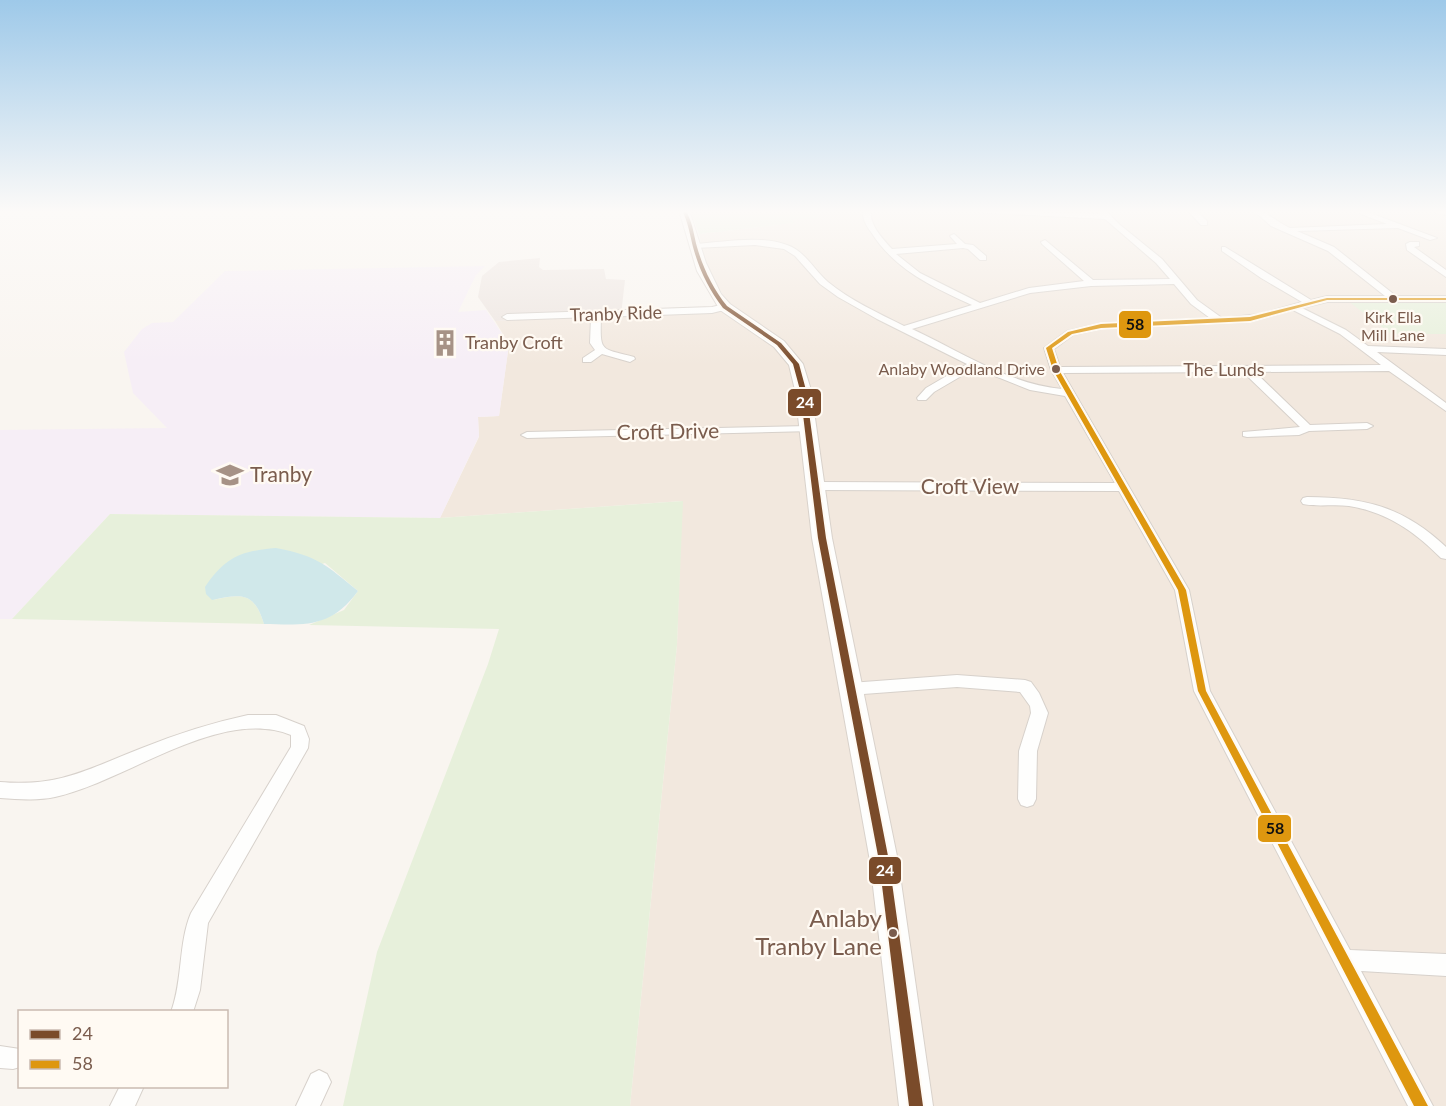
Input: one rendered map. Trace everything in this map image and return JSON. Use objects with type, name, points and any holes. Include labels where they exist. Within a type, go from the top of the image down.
[{"type":"main road","points":[[701,262],[708,282],[725,308],[779,344],[796,364],[808,429],[822,538],[884,861],[916,1106]]},
{"type":"street","points":[[804,262],[814,276],[828,287],[972,365],[1018,385],[1044,392],[1070,393]]},
{"type":"street","points":[[899,262],[934,285],[978,305]]},
{"type":"street","points":[[1067,262],[1090,283]]},
{"type":"street","points":[[1160,262],[1194,302],[1219,320]]},
{"type":"street","points":[[1243,262],[1309,302]]},
{"type":"street","points":[[1347,262],[1395,300]]},
{"type":"street","points":[[1429,262],[1445,273]]},
{"type":"street","points":[[903,329],[1029,291],[1090,283],[1177,281]]},
{"type":"street","points":[[1421,1106],[1202,691],[1195,662],[1191,623],[1182,590],[1056,370],[1049,348],[1070,333],[1101,326],[1272,316],[1309,302],[1327,299],[1446,299]]},
{"type":"street","name":"Tranby Ride","points":[[507,317],[725,308]]},
{"type":"street","points":[[1296,308],[1328,322],[1369,349],[1446,408]]},
{"type":"street","points":[[596,315],[595,343],[601,351],[630,359]]},
{"type":"street","points":[[1369,349],[1446,352]]},
{"type":"street","points":[[587,360],[601,351]]},
{"type":"street","points":[[912,389],[924,396],[972,365]]},
{"type":"street","name":"The Lunds","points":[[1056,370],[1391,368]]},
{"type":"street","points":[[1247,370],[1307,428]]},
{"type":"street","points":[[1247,434],[1299,432],[1307,428],[1369,426]]},
{"type":"street","name":"Croft Drive","points":[[527,435],[808,429]]},
{"type":"street","name":"Croft View","points":[[816,486],[1124,487]]},
{"type":"street","points":[[1307,501],[1346,501],[1384,510],[1418,528],[1446,555]]},
{"type":"street","points":[[850,689],[957,681],[1025,686],[1038,701],[1039,725],[1028,749],[1027,799]]},
{"type":"street","points":[[0,790],[30,793],[64,787],[165,744],[227,726],[261,723],[294,728],[301,738],[299,748],[198,920],[191,949],[190,990],[182,1010]]},
{"type":"street","points":[[1344,960],[1446,965]]},
{"type":"street","points":[[308,1106],[319,1082]]},
{"type":"street","points":[[122,1106],[132,1088]]},
{"type":"shaded area","points":[[499,262],[540,262],[539,267],[543,270],[604,269],[606,279],[625,280],[621,315],[495,321],[478,297],[482,276]]},
{"type":"shaded area","points":[[705,262],[1446,262],[1446,1106],[630,1106],[677,645],[682,501],[440,518],[479,437],[478,417],[499,416],[509,344],[495,321],[711,311],[729,305]]},
{"type":"shaded area","name":"Tranby","points":[[485,266],[476,275],[458,312],[486,310],[509,344],[499,416],[478,417],[479,436],[440,518],[110,514],[12,619],[0,619],[0,430],[167,428],[133,393],[124,352],[142,329],[152,323],[173,322],[225,271]]},
{"type":"green space","points":[[1348,301],[1446,302],[1446,334],[1391,334]]},
{"type":"green space","points":[[683,501],[677,645],[630,1106],[343,1106],[377,952],[488,664],[499,629],[309,625],[344,610],[358,591],[325,563],[213,600],[245,597],[256,605],[264,624],[12,619],[110,514],[440,518]]},
{"type":"water","points":[[276,548],[312,558],[338,574],[358,591],[338,612],[317,622],[305,624],[264,624],[256,605],[251,600],[239,596],[212,600],[206,594],[205,587],[227,562],[253,551]]},
{"type":"transit line","name":"24","points":[[700,262],[715,294],[725,307],[779,344],[796,364],[803,390],[822,538],[884,861],[916,1106]]},
{"type":"transit line","name":"58","points":[[1421,1106],[1202,691],[1182,590],[1056,370],[1049,348],[1070,333],[1101,326],[1250,319],[1327,299],[1446,299]]},
{"type":"place","name":"Kirk Ella Mill Lane","points":[[1393,299]]},
{"type":"place","name":"Tranby Croft","points":[[445,343]]},
{"type":"place","name":"Anlaby Woodland Drive","points":[[1056,369]]},
{"type":"place","name":"Tranby","points":[[230,475]]},
{"type":"place","name":"Anlaby Tranby Lane","points":[[893,933]]}]
